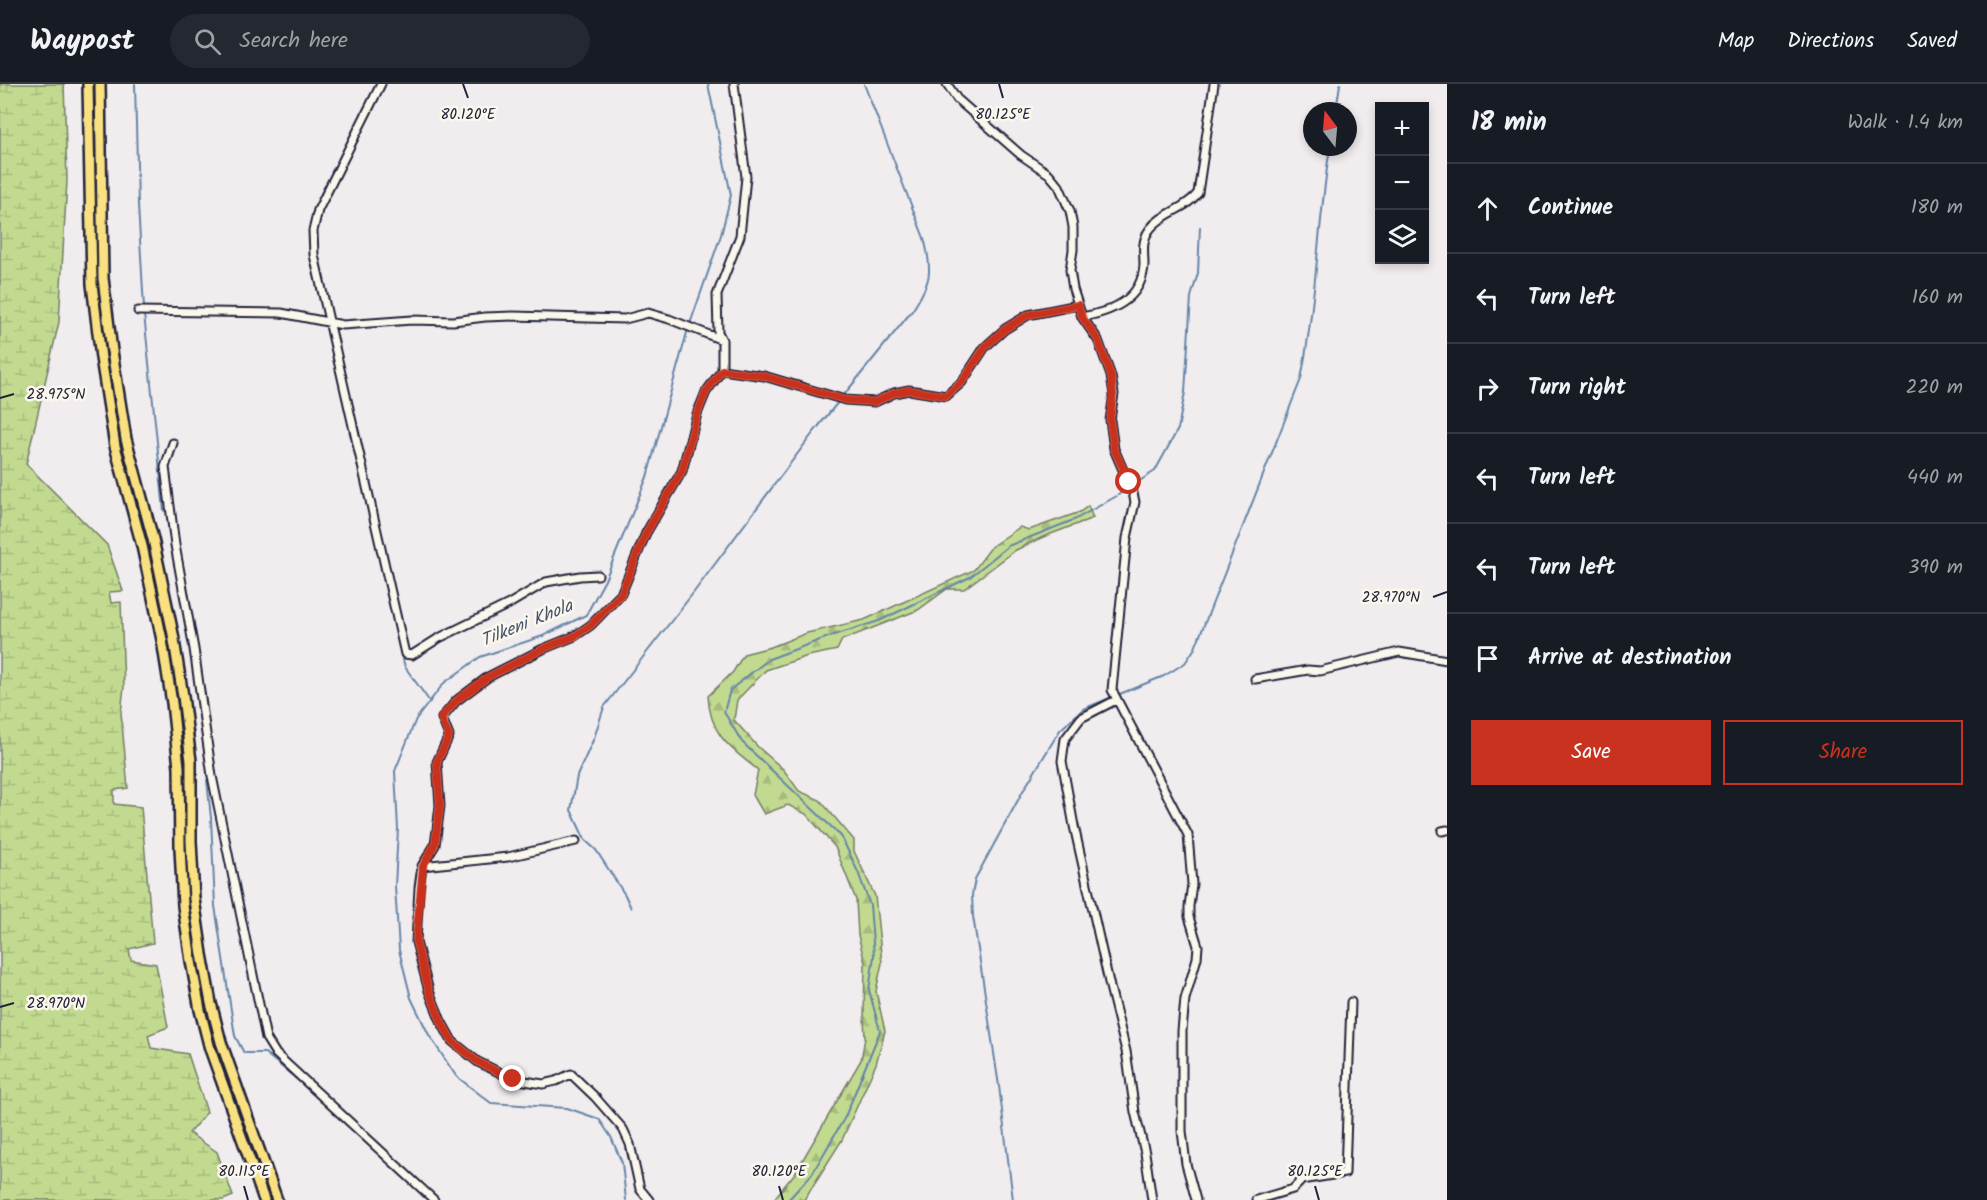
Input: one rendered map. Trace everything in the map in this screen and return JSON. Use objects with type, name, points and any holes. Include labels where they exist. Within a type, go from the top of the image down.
[{"type":"main road","points":[[88,84],[93,295],[115,446],[142,546],[162,640],[172,703],[179,768],[183,906],[191,961],[210,1049],[264,1200]]},
{"type":"main road","points":[[100,84],[103,278],[126,439],[153,539],[173,634],[183,696],[190,761],[194,899],[202,954],[221,1042],[277,1200]]},
{"type":"street","points":[[381,84],[318,210],[313,231],[314,255],[405,654],[412,655],[439,638],[509,604],[546,582],[598,575]]},
{"type":"street","points":[[649,1200],[640,1189],[630,1144],[622,1129],[595,1097],[571,1074],[543,1084],[513,1079],[478,1062],[452,1041],[429,991],[416,942],[423,866],[435,844],[440,806],[437,762],[449,736],[441,718],[456,701],[488,677],[543,649],[575,636],[591,625],[621,594],[646,533],[682,471],[697,414],[706,392],[722,370],[722,340],[718,332],[717,295],[740,236],[746,177],[734,84]]},
{"type":"street","points":[[947,84],[957,99],[1020,155],[1048,174],[1059,186],[1070,211],[1073,227],[1070,270],[1072,289],[1082,317],[1098,340],[1111,376],[1113,394],[1110,420],[1114,449],[1134,493],[1135,502],[1127,538],[1112,690],[1188,835],[1192,884],[1189,906],[1198,946],[1197,958],[1185,999],[1182,1032],[1182,1131],[1186,1164],[1196,1200]]},
{"type":"street","points":[[1082,317],[1103,313],[1119,305],[1132,294],[1141,280],[1144,264],[1143,242],[1150,229],[1192,200],[1198,193],[1214,84]]},
{"type":"street","points":[[722,370],[764,376],[845,400],[875,402],[894,393],[909,390],[946,396],[962,382],[986,346],[1005,329],[1028,315],[1078,305]]},
{"type":"street","points":[[142,312],[281,313],[343,325],[412,320],[453,321],[513,316],[625,319],[648,313],[722,340]]},
{"type":"street","points":[[172,443],[165,467],[175,544],[194,649],[212,776],[266,1038],[276,1054],[434,1200]]},
{"type":"street","points":[[1255,679],[1308,670],[1320,671],[1399,652],[1447,660]]},
{"type":"street","points":[[1116,700],[1081,718],[1065,739],[1062,761],[1074,826],[1126,1051],[1152,1200]]},
{"type":"street","points":[[423,866],[508,857],[576,841]]},
{"type":"street","points":[[1256,1200],[1293,1189],[1302,1180],[1345,1173],[1352,1002]]},
{"type":"green space","points":[[0,84],[64,84],[67,180],[59,322],[26,464],[107,545],[123,591],[109,592],[111,603],[121,602],[124,687],[121,713],[128,788],[114,790],[114,804],[141,807],[153,943],[129,949],[131,960],[156,964],[168,1027],[148,1035],[151,1048],[188,1054],[207,1112],[189,1133],[217,1152],[233,1196],[223,1200],[0,1200]]},
{"type":"green space","points":[[1088,506],[1093,518],[1016,550],[964,589],[947,589],[918,610],[842,640],[837,650],[808,656],[766,670],[737,700],[734,720],[758,747],[783,769],[799,791],[820,800],[854,840],[854,851],[875,896],[882,963],[876,991],[885,1031],[876,1064],[842,1140],[804,1200],[773,1200],[795,1173],[861,1060],[865,1038],[865,963],[858,935],[856,900],[835,847],[806,814],[788,805],[764,814],[753,795],[758,770],[730,747],[717,731],[708,696],[733,672],[744,654],[771,647],[807,633],[864,620],[974,570],[992,546],[1020,527],[1029,530],[1080,512]]},
{"type":"waterway","points":[[135,84],[138,205],[144,308]]},
{"type":"waterway","name":"Tilkeni Khola","points":[[690,324],[721,235],[731,195],[708,84]]},
{"type":"waterway","points":[[631,908],[596,850],[585,840],[571,810],[577,776],[594,738],[604,707],[694,592],[813,433],[912,311],[927,284],[929,260],[924,238],[864,84]]},
{"type":"waterway","points":[[1337,102],[1340,84]]},
{"type":"waterway","points":[[310,230],[312,214],[319,198],[368,102]]},
{"type":"waterway","points":[[1013,1200],[999,1086],[973,916],[972,895],[975,879],[1023,791],[1060,730],[1083,709],[1164,676],[1185,663],[1195,648],[1301,379],[1310,322],[1329,156]]},
{"type":"waterway","points":[[788,1200],[812,1174],[845,1117],[880,1031],[869,990],[874,956],[870,905],[841,836],[742,742],[724,712],[730,690],[769,659],[879,621],[970,577],[1008,546],[1076,519],[1155,471],[1178,429],[1185,392],[1191,297],[1198,273],[1200,227]]},
{"type":"waterway","points":[[144,314],[164,511]]},
{"type":"waterway","name":"Tilkeni Khola","points":[[626,1200],[622,1163],[611,1137],[599,1119],[567,1108],[491,1103],[456,1076],[429,1035],[411,998],[399,950],[395,886],[398,829],[395,771],[416,719],[444,683],[480,657],[543,636],[586,615],[605,580],[647,477],[688,329]]},
{"type":"waterway","points":[[361,477],[395,627]]},
{"type":"waterway","points":[[401,653],[405,667],[430,702]]},
{"type":"waterway","points":[[207,780],[215,906],[235,1036],[244,1053],[265,1053],[318,1097]]},
{"type":"route","points":[[513,1079],[478,1062],[452,1041],[429,991],[416,942],[419,888],[423,866],[435,844],[440,806],[437,762],[449,736],[441,718],[456,701],[488,677],[543,649],[575,636],[591,625],[621,594],[646,533],[682,471],[697,414],[706,392],[722,370],[764,376],[845,400],[875,402],[894,393],[909,390],[946,396],[962,382],[986,346],[1005,329],[1028,315],[1078,305],[1082,317],[1098,340],[1111,376],[1113,394],[1110,420],[1114,449],[1129,482]]}]
